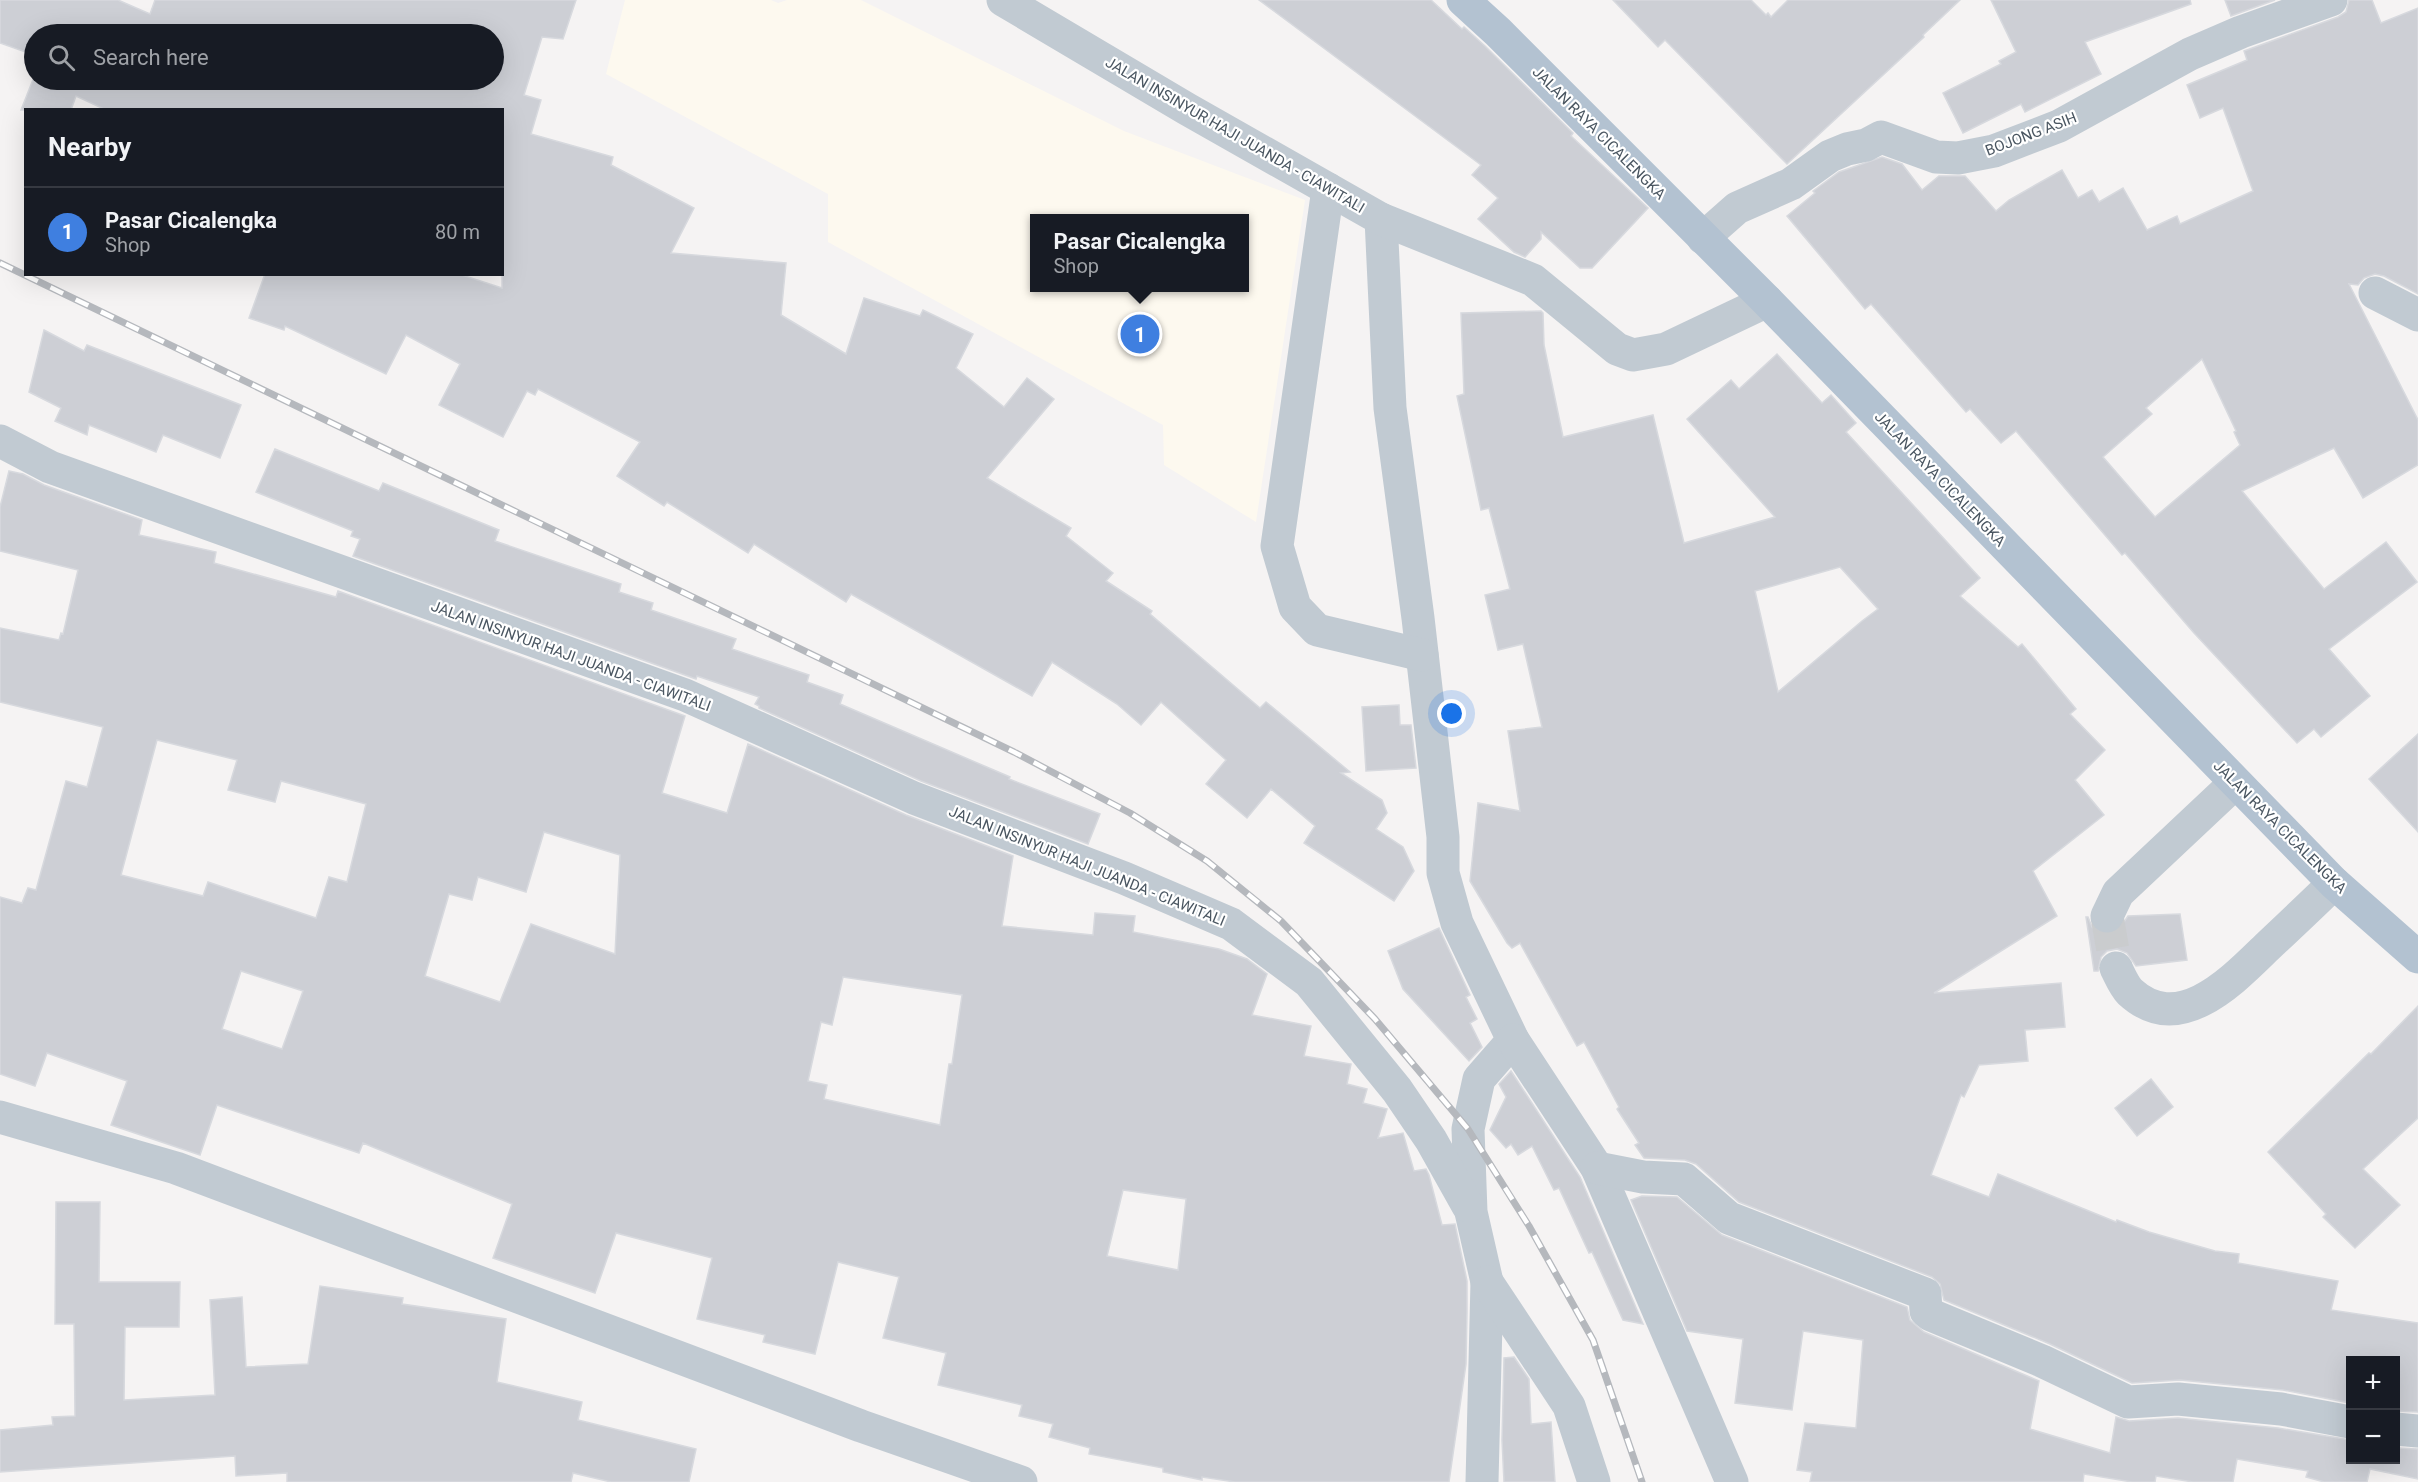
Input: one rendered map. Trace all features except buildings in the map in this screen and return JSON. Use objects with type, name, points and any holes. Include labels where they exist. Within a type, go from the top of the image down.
[{"type":"main road","name":"JALAN RAYA CICALENGKA","points":[[1463,0],[1498,32],[1767,302],[2334,884],[2418,957]]},
{"type":"street","name":"JALAN INSINYUR HAJI JUANDA - CIAWITALI","points":[[1003,0],[1381,219],[1390,408],[1443,837],[1443,873],[1457,923],[1513,1040],[1597,1167],[1732,1482]]},
{"type":"street","name":"BOJONG ASIH","points":[[1703,238],[1737,208],[1791,184],[1830,156],[1847,149],[1866,145],[1881,137],[1936,157],[1958,158],[1994,151],[2059,126],[2190,54],[2241,32],[2331,0]]},
{"type":"street","points":[[1328,189],[1277,546],[1295,607],[1317,630],[1422,655]]},
{"type":"street","points":[[1381,219],[1533,280],[1617,349],[1633,356],[1666,349],[1767,302]]},
{"type":"street","points":[[2375,293],[2418,315]]},
{"type":"street","name":"JALAN INSINYUR HAJI JUANDA - CIAWITALI","points":[[0,441],[61,471],[685,695],[914,798],[1124,878],[1231,924],[1309,982],[1344,1023],[1378,1065],[1431,1140],[1471,1212]]},
{"type":"street","points":[[2107,916],[2118,893],[2235,783]]},
{"type":"street","points":[[2116,968],[2129,990],[2144,1002],[2172,1009],[2204,1001],[2229,983],[2334,884]]},
{"type":"street","points":[[1482,1482],[1487,1282],[1471,1212],[1468,1129],[1479,1079],[1513,1040]]},
{"type":"street","points":[[0,1117],[176,1168],[861,1426],[1022,1482]]},
{"type":"street","points":[[1597,1167],[1643,1177],[1684,1179],[1729,1218],[1925,1294],[1926,1311],[1931,1315],[2042,1361],[2128,1402],[2178,1399],[2281,1409],[2346,1421]]},
{"type":"street","points":[[1487,1282],[1569,1406],[1594,1482]]},
{"type":"street","points":[[2400,1429],[2418,1431]]},
{"type":"shaded area","points":[[625,0],[771,0],[778,3],[787,0],[861,0],[1124,131],[1305,200],[1256,522],[1164,465],[1163,425],[828,242],[828,194],[606,74]]},
{"type":"tunnel","points":[[2107,916],[2116,968]]},
{"type":"railway","points":[[0,263],[24,275]]},
{"type":"railway","points":[[27,276],[1014,752],[1130,813],[1207,861],[1281,921],[1375,1019],[1468,1129],[1529,1226],[1593,1340],[1642,1482]]},
{"type":"place","name":"Pasar Cicalengka","points":[[1140,334]]}]
